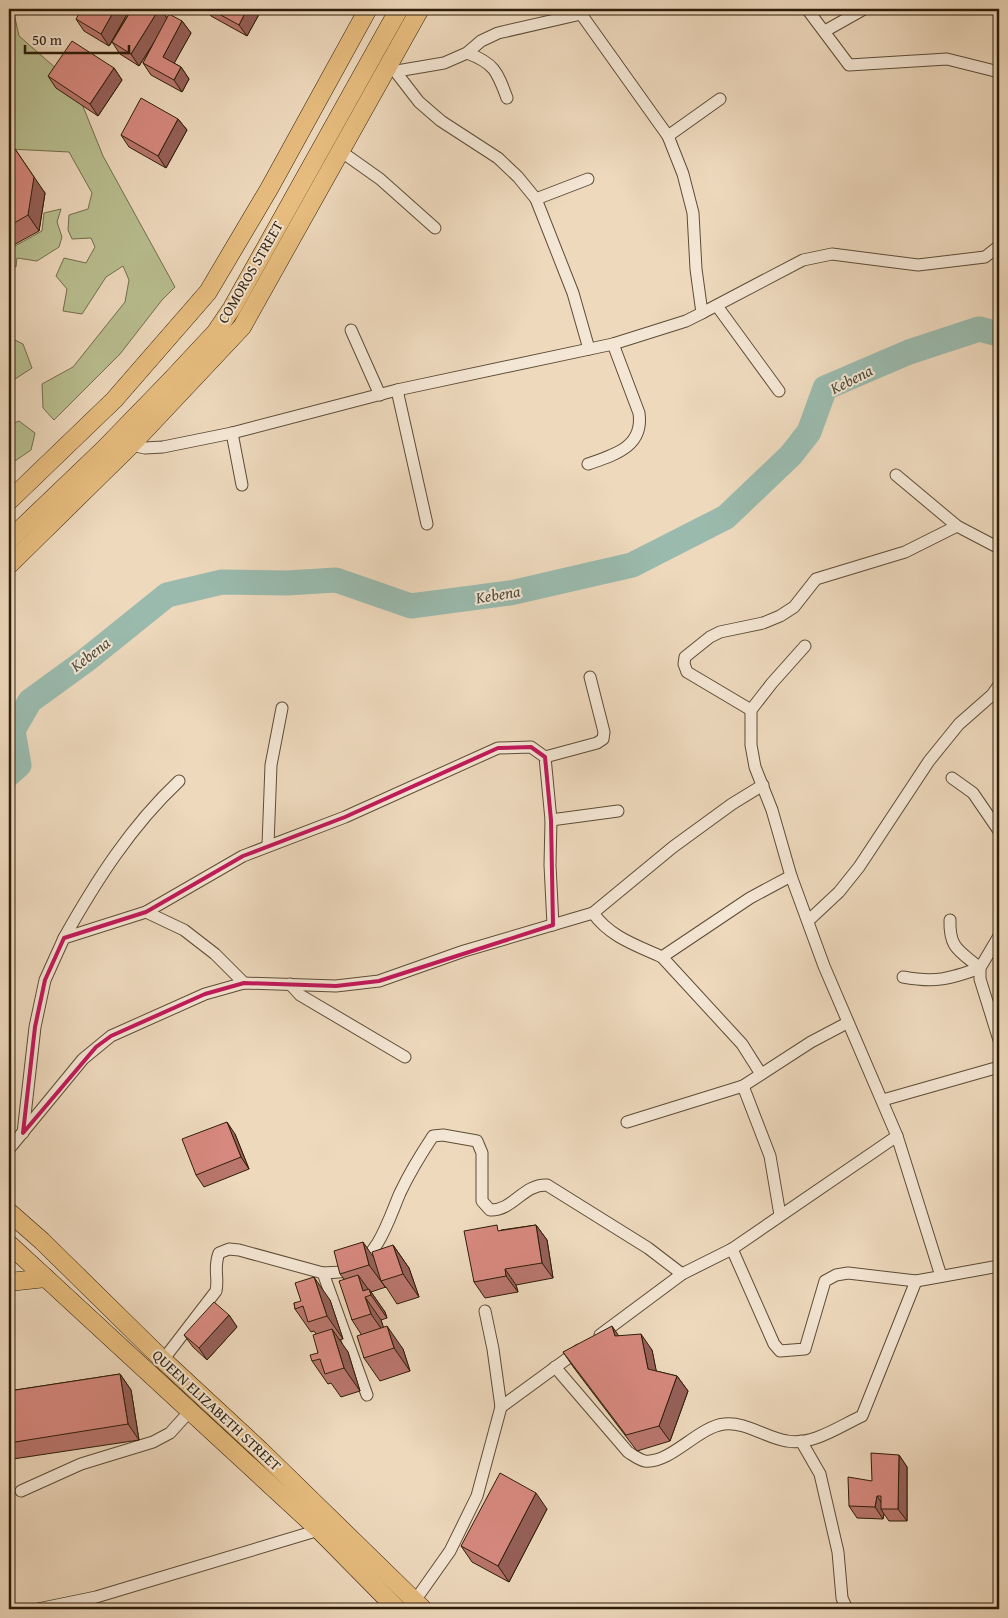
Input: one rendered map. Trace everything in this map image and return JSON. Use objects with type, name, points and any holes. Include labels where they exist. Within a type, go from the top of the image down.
[{"type":"main road","name":"COMOROS STREET","points":[[9,501],[114,400],[208,292],[255,215],[368,9]]},
{"type":"main road","name":"COMOROS STREET","points":[[9,540],[104,449],[215,333],[232,308],[399,9]]},
{"type":"main road","points":[[9,565],[131,445],[242,328],[339,150],[393,68],[420,9]]},
{"type":"main road","name":"QUEEN ELIZABETH STREET","points":[[9,1212],[42,1241],[163,1360],[260,1450],[416,1606]]},
{"type":"main road","name":"QUEEN ELIZABETH STREET","points":[[9,1244],[319,1530],[397,1609]]},
{"type":"main road","points":[[9,1282],[46,1278]]},
{"type":"street","points":[[807,9],[849,65],[947,59],[999,72]]},
{"type":"street","points":[[825,31],[864,9]]},
{"type":"street","points":[[393,68],[444,63],[467,53],[481,41],[498,33],[583,10],[668,136],[683,174],[693,213],[696,269],[702,313]]},
{"type":"street","points":[[467,53],[485,59],[491,65],[498,74],[507,98]]},
{"type":"street","points":[[393,68],[419,102],[441,121],[498,158],[518,177],[536,199],[573,293],[589,349]]},
{"type":"street","points":[[668,136],[720,99]]},
{"type":"street","points":[[339,150],[380,179],[436,228]]},
{"type":"street","points":[[536,199],[588,179]]},
{"type":"street","points":[[131,445],[145,448],[164,447],[232,433],[397,390],[613,344],[686,321],[803,260],[819,255],[832,254],[918,265],[985,257],[999,246]]},
{"type":"street","points":[[717,306],[779,392]]},
{"type":"street","points":[[351,330],[380,395]]},
{"type":"street","points":[[588,464],[619,453],[633,442],[638,434],[639,412],[613,344]]},
{"type":"street","points":[[397,390],[427,524]]},
{"type":"street","points":[[232,433],[242,485]]},
{"type":"street","points":[[896,475],[957,526],[999,548]]},
{"type":"street","points":[[751,710],[687,672],[684,664],[685,656],[710,637],[720,632],[763,623],[780,616],[794,607],[816,579],[906,552],[957,526]]},
{"type":"street","points":[[806,646],[772,682],[751,710],[751,745],[755,767],[763,786],[791,876],[847,1023],[883,1100],[897,1136],[941,1276]]},
{"type":"street","points":[[64,938],[146,912],[243,856],[354,813],[498,748],[531,747],[545,756],[597,743],[603,739],[604,732],[590,677]]},
{"type":"street","points":[[808,921],[839,892],[859,867],[929,761],[959,724],[992,694],[999,685]]},
{"type":"street","points":[[268,845],[271,765],[282,708]]},
{"type":"street","points":[[545,756],[551,820],[550,865],[553,924]]},
{"type":"street","points":[[952,778],[973,793],[999,830]]},
{"type":"street","points":[[22,1133],[35,1027],[45,980],[64,938],[92,889],[154,804],[179,781]]},
{"type":"street","points":[[9,1149],[82,1059],[111,1036],[205,994],[244,983],[336,986],[380,981],[553,924],[593,913],[673,847],[732,804],[763,786]]},
{"type":"street","points":[[551,820],[618,811]]},
{"type":"street","points":[[662,957],[750,898],[791,876]]},
{"type":"street","points":[[146,912],[184,930],[215,954],[244,983]]},
{"type":"street","points":[[593,913],[602,926],[620,938],[662,957],[742,1044],[761,1074]]},
{"type":"street","points":[[950,920],[950,936],[955,946],[980,968]]},
{"type":"street","points":[[999,936],[980,968],[980,979],[999,1040]]},
{"type":"street","points":[[903,976],[926,981],[940,980],[980,968]]},
{"type":"street","points":[[290,984],[300,995],[405,1058]]},
{"type":"street","points":[[627,1122],[743,1086],[812,1042],[847,1023]]},
{"type":"street","points":[[883,1100],[999,1067]]},
{"type":"street","points":[[743,1086],[770,1156],[780,1215]]},
{"type":"street","points":[[163,1360],[216,1291],[217,1284],[214,1264],[219,1253],[228,1249],[239,1250],[323,1273],[349,1270],[369,1256],[384,1233],[401,1192],[433,1136],[443,1135],[477,1141],[482,1153],[482,1201],[490,1210],[499,1210],[536,1184],[547,1185],[648,1248],[682,1274]]},
{"type":"street","points":[[501,1407],[682,1274],[732,1249],[897,1136]]},
{"type":"street","points":[[732,1249],[774,1344],[780,1352],[805,1349],[825,1281],[836,1275],[848,1273],[916,1281],[999,1266]]},
{"type":"street","points":[[323,1273],[367,1395]]},
{"type":"street","points":[[555,1367],[628,1452],[643,1461],[656,1460],[713,1427],[725,1424],[736,1425],[788,1442],[817,1437],[862,1416],[916,1281]]},
{"type":"street","points":[[416,1606],[450,1551],[477,1496],[501,1407],[493,1349],[485,1312]]},
{"type":"street","points":[[22,1491],[80,1464],[153,1442],[170,1433],[190,1411]]},
{"type":"street","points":[[800,1441],[820,1474],[838,1552],[842,1598],[847,1609]]},
{"type":"street","points":[[38,1609],[79,1605],[319,1530]]},
{"type":"highlighted area","points":[[531,747],[545,757],[551,820],[553,925],[379,981],[336,986],[244,983],[205,994],[111,1036],[96,1047],[23,1133],[35,1027],[45,980],[64,938],[146,912],[243,856],[345,817],[498,748]]},
{"type":"green space","points":[[9,9],[13,9],[19,36],[74,84],[103,156],[175,287],[162,300],[120,354],[54,420],[43,408],[42,384],[73,367],[125,302],[129,280],[123,266],[106,277],[82,314],[63,311],[67,289],[56,276],[64,258],[86,263],[95,247],[91,238],[72,239],[68,230],[69,215],[88,209],[92,193],[69,152],[9,149]]},
{"type":"green space","points":[[61,209],[57,222],[62,237],[59,247],[37,261],[17,258],[16,267],[9,263],[9,252],[13,253],[15,246],[42,231],[44,213]]},
{"type":"green space","points":[[9,321],[12,325],[13,339],[23,344],[32,368],[9,383]]},
{"type":"green space","points":[[19,421],[35,433],[31,450],[9,465],[9,425]]},
{"type":"building","points":[[82,9],[115,9],[101,34],[76,19]]},
{"type":"building","points":[[132,9],[159,9],[131,54],[112,42]]},
{"type":"building","points":[[210,9],[247,9],[239,25]]},
{"type":"building","points":[[169,14],[182,21],[163,57],[181,67],[174,80],[143,63]]},
{"type":"building","points":[[72,41],[114,68],[90,104],[48,76]]},
{"type":"building","points":[[141,98],[178,119],[158,156],[121,135]]},
{"type":"building","points":[[9,148],[15,149],[34,177],[28,215],[9,226]]},
{"type":"building","points":[[227,1122],[241,1157],[196,1175],[182,1139]]},
{"type":"building","points":[[497,1225],[498,1231],[536,1225],[542,1263],[505,1269],[506,1276],[474,1282],[464,1231]]},
{"type":"building","points":[[363,1242],[369,1265],[340,1274],[334,1251]]},
{"type":"building","points":[[393,1245],[403,1274],[381,1281],[372,1252]]},
{"type":"building","points":[[358,1275],[363,1291],[369,1289],[371,1295],[365,1297],[371,1314],[352,1320],[339,1281]]},
{"type":"building","points":[[314,1277],[327,1316],[308,1322],[303,1306],[295,1309],[294,1303],[301,1301],[295,1283]]},
{"type":"building","points":[[214,1302],[229,1315],[199,1348],[184,1335]]},
{"type":"building","points":[[387,1326],[394,1348],[364,1358],[357,1336]]},
{"type":"building","points":[[612,1326],[615,1336],[641,1334],[648,1369],[677,1376],[659,1426],[626,1435],[563,1352]]},
{"type":"building","points":[[332,1329],[344,1368],[325,1374],[320,1359],[312,1361],[310,1355],[318,1353],[313,1335]]},
{"type":"building","points":[[120,1374],[128,1424],[9,1443],[9,1391]]},
{"type":"building","points":[[871,1453],[899,1455],[898,1509],[881,1509],[881,1496],[877,1496],[875,1507],[849,1506],[848,1477],[872,1481]]},
{"type":"building","points":[[500,1473],[536,1493],[498,1566],[461,1546]]},
{"type":"waterway","name":"Kebena","points":[[9,774],[19,765],[13,730],[30,701],[85,661],[167,595],[222,582],[287,583],[336,580],[411,606],[510,593],[632,565],[726,517],[791,455],[809,432],[825,388],[909,352],[979,329],[999,334]]}]
